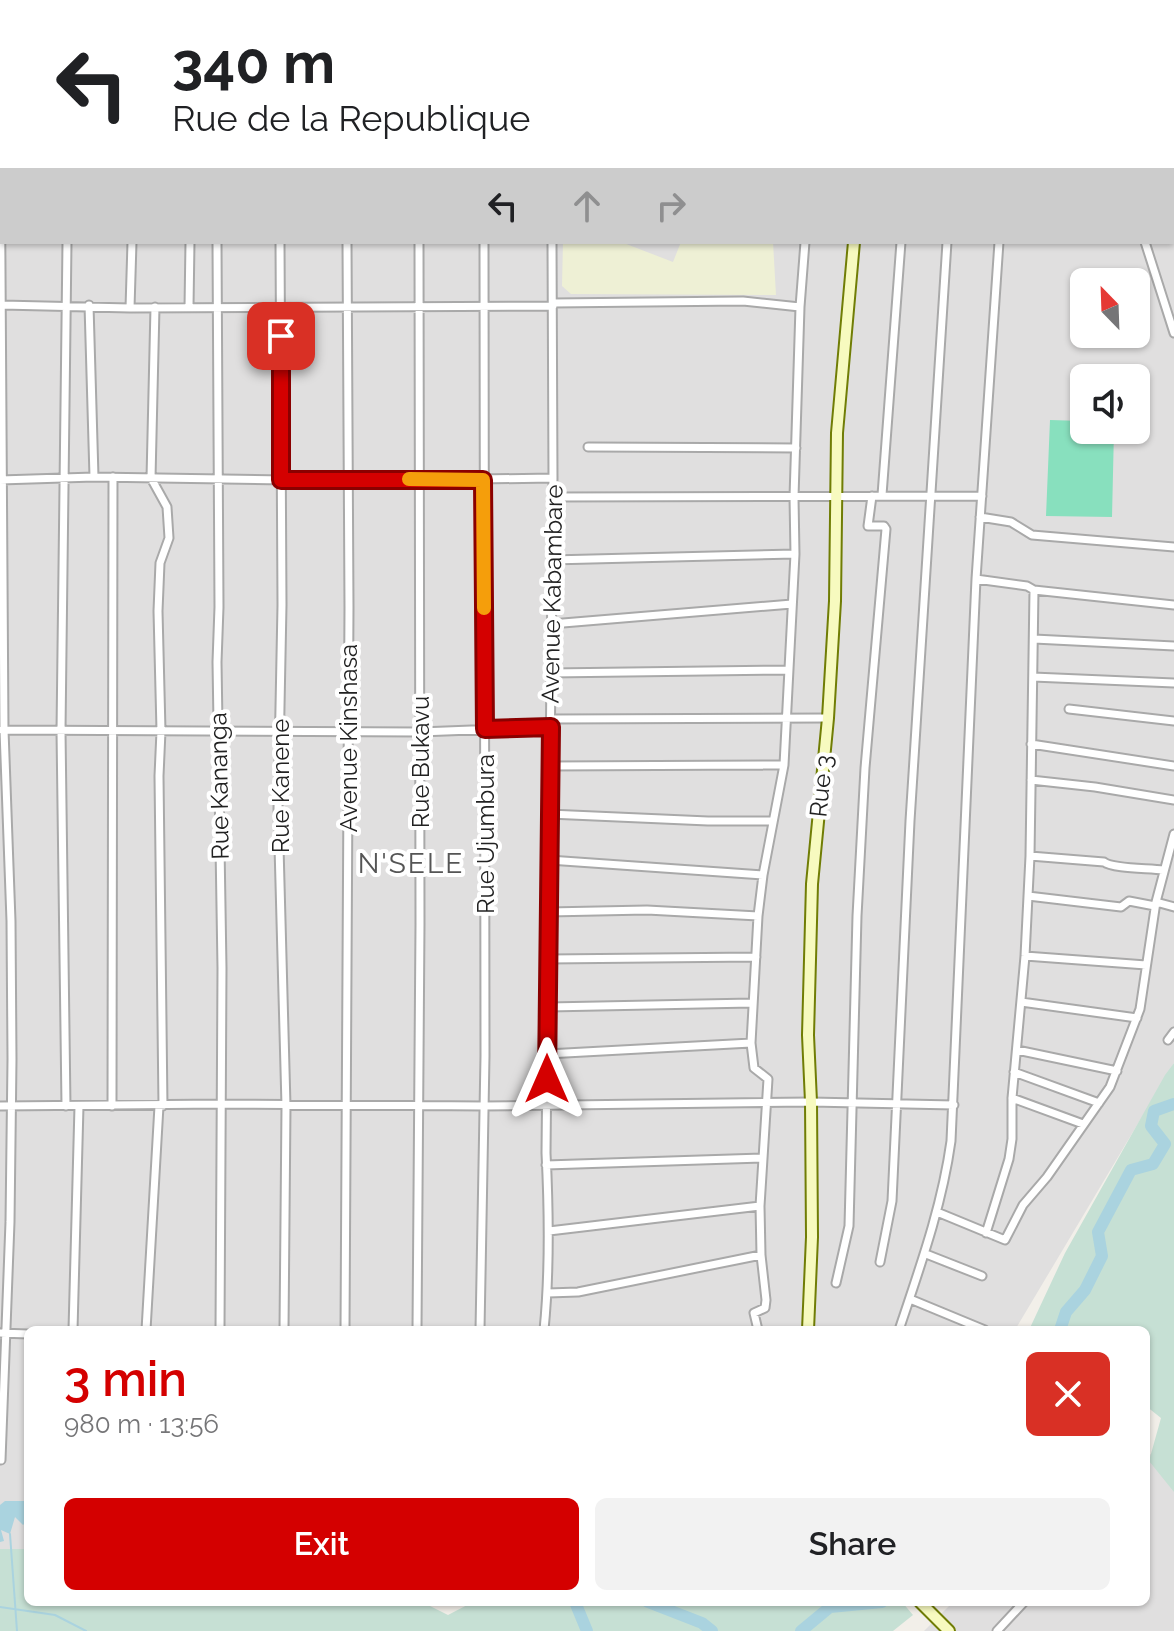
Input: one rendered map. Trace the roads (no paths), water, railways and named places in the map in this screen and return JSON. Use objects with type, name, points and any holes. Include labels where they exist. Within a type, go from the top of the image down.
[{"type":"street","points":[[0,118],[0,222]]},
{"type":"street","points":[[0,244],[2,730],[11,921],[12,1107],[1,1460]]},
{"type":"street","points":[[66,1106],[61,731],[67,244]]},
{"type":"street","points":[[130,308],[132,244]]},
{"type":"street","points":[[189,307],[190,244]]},
{"type":"street","name":"Rue Kananga","points":[[217,244],[222,1104],[220,1326]]},
{"type":"street","name":"Rue Kanene","points":[[280,244],[278,809],[286,1106],[284,1326]]},
{"type":"street","name":"Avenue Kinshasa","points":[[345,1326],[347,244]]},
{"type":"street","name":"Rue Bukavu","points":[[417,1326],[419,244]]},
{"type":"street","name":"Rue Ujumbura","points":[[480,1326],[484,1106],[484,244]]},
{"type":"street","name":"Avenue Kabambare","points":[[544,1326],[549,1231],[546,1165],[553,478],[552,244]]},
{"type":"street","points":[[757,1326],[753,1314],[765,1308],[766,1300],[760,1206],[768,1079],[754,1068],[752,1003],[763,875],[784,765],[795,554],[800,307],[805,244]]},
{"type":"street","name":"Rue 3","points":[[808,1326],[812,1237],[808,1035],[812,884],[828,718],[835,601],[837,433],[854,244]]},
{"type":"street","points":[[882,495],[901,244]]},
{"type":"street","points":[[880,1262],[892,1201],[910,821],[947,244]]},
{"type":"street","points":[[900,1326],[926,1254],[946,1178],[954,1105],[976,579],[999,244]]},
{"type":"street","points":[[1146,244],[1174,333]]},
{"type":"street","points":[[2,305],[347,308],[743,301],[800,307]]},
{"type":"street","points":[[1164,302],[1174,306]]},
{"type":"street","points":[[89,305],[94,477]]},
{"type":"street","points":[[146,1326],[161,1106],[158,599],[160,563],[169,538],[167,507],[151,478],[155,307]]},
{"type":"street","points":[[588,447],[796,448]]},
{"type":"street","points":[[1,480],[66,477],[346,481],[553,478]]},
{"type":"street","points":[[112,1106],[113,477]]},
{"type":"street","points":[[836,1283],[849,1226],[854,973],[865,768],[886,529],[884,526],[868,526],[872,496]]},
{"type":"street","points":[[552,497],[982,496]]},
{"type":"street","points":[[980,517],[1011,522],[1032,535],[1174,547]]},
{"type":"street","points":[[551,560],[795,554]]},
{"type":"street","points":[[976,579],[1027,586],[1034,590],[1174,605]]},
{"type":"street","points":[[986,1233],[1009,1159],[1025,956],[1030,856],[1034,590]]},
{"type":"street","points":[[551,624],[792,604]]},
{"type":"street","points":[[1034,639],[1174,646]]},
{"type":"street","points":[[550,673],[787,670]]},
{"type":"street","points":[[1033,677],[1174,683]]},
{"type":"street","points":[[1069,709],[1174,721]]},
{"type":"street","points":[[2,730],[420,732],[551,723],[828,718]]},
{"type":"street","points":[[1031,744],[1174,766]]},
{"type":"street","points":[[550,766],[784,765]]},
{"type":"street","points":[[1031,780],[1174,800]]},
{"type":"street","points":[[549,814],[772,821]]},
{"type":"street","points":[[937,1212],[1005,1240],[1023,1205],[1047,1177],[1110,1087],[1137,1018],[1155,904],[1163,870],[1170,858],[1174,834]]},
{"type":"street","points":[[1030,856],[1104,862],[1111,867],[1130,865],[1163,870]]},
{"type":"street","points":[[549,860],[763,875]]},
{"type":"street","points":[[1028,896],[1118,907],[1127,901],[1174,907]]},
{"type":"street","points":[[548,912],[647,910],[758,916]]},
{"type":"street","points":[[1025,956],[1146,965]]},
{"type":"street","points":[[548,959],[756,957]]},
{"type":"street","points":[[1021,1002],[1137,1018]]},
{"type":"street","points":[[548,1007],[752,1003]]},
{"type":"street","points":[[1168,1040],[1174,1032]]},
{"type":"street","points":[[547,1054],[751,1043]]},
{"type":"street","points":[[1017,1050],[1117,1071]]},
{"type":"street","points":[[1014,1072],[1099,1103]]},
{"type":"street","points":[[1012,1098],[1083,1124]]},
{"type":"street","points":[[0,1106],[811,1102],[954,1105]]},
{"type":"street","points":[[73,1326],[79,1106]]},
{"type":"street","points":[[546,1165],[762,1158]]},
{"type":"street","points":[[549,1231],[760,1206]]},
{"type":"street","points":[[926,1254],[982,1276]]},
{"type":"street","points":[[548,1293],[578,1292],[761,1255]]},
{"type":"street","points":[[910,1299],[975,1326]]},
{"type":"street","points":[[3,1333],[24,1334]]},
{"type":"street","points":[[924,1606],[949,1631]]},
{"type":"street","points":[[997,1631],[1020,1606]]},
{"type":"water","points":[[5,1501],[24,1501],[24,1524],[15,1517],[10,1534],[1,1530],[4,1541],[0,1542],[0,1505]]},
{"type":"waterway","points":[[1061,1326],[1066,1312],[1085,1290],[1102,1256],[1098,1232],[1131,1170],[1153,1164],[1165,1144],[1151,1126],[1154,1111],[1174,1104]]},
{"type":"waterway","points":[[10,1534],[17,1631]]},
{"type":"waterway","points":[[577,1606],[587,1631]]},
{"type":"waterway","points":[[658,1606],[702,1623],[712,1631]]},
{"type":"waterway","points":[[801,1631],[830,1607],[840,1606]]},
{"type":"waterway","points":[[0,1607],[55,1615],[86,1631]]},
{"type":"district","name":"N'SELE","points":[[411,863]]}]
